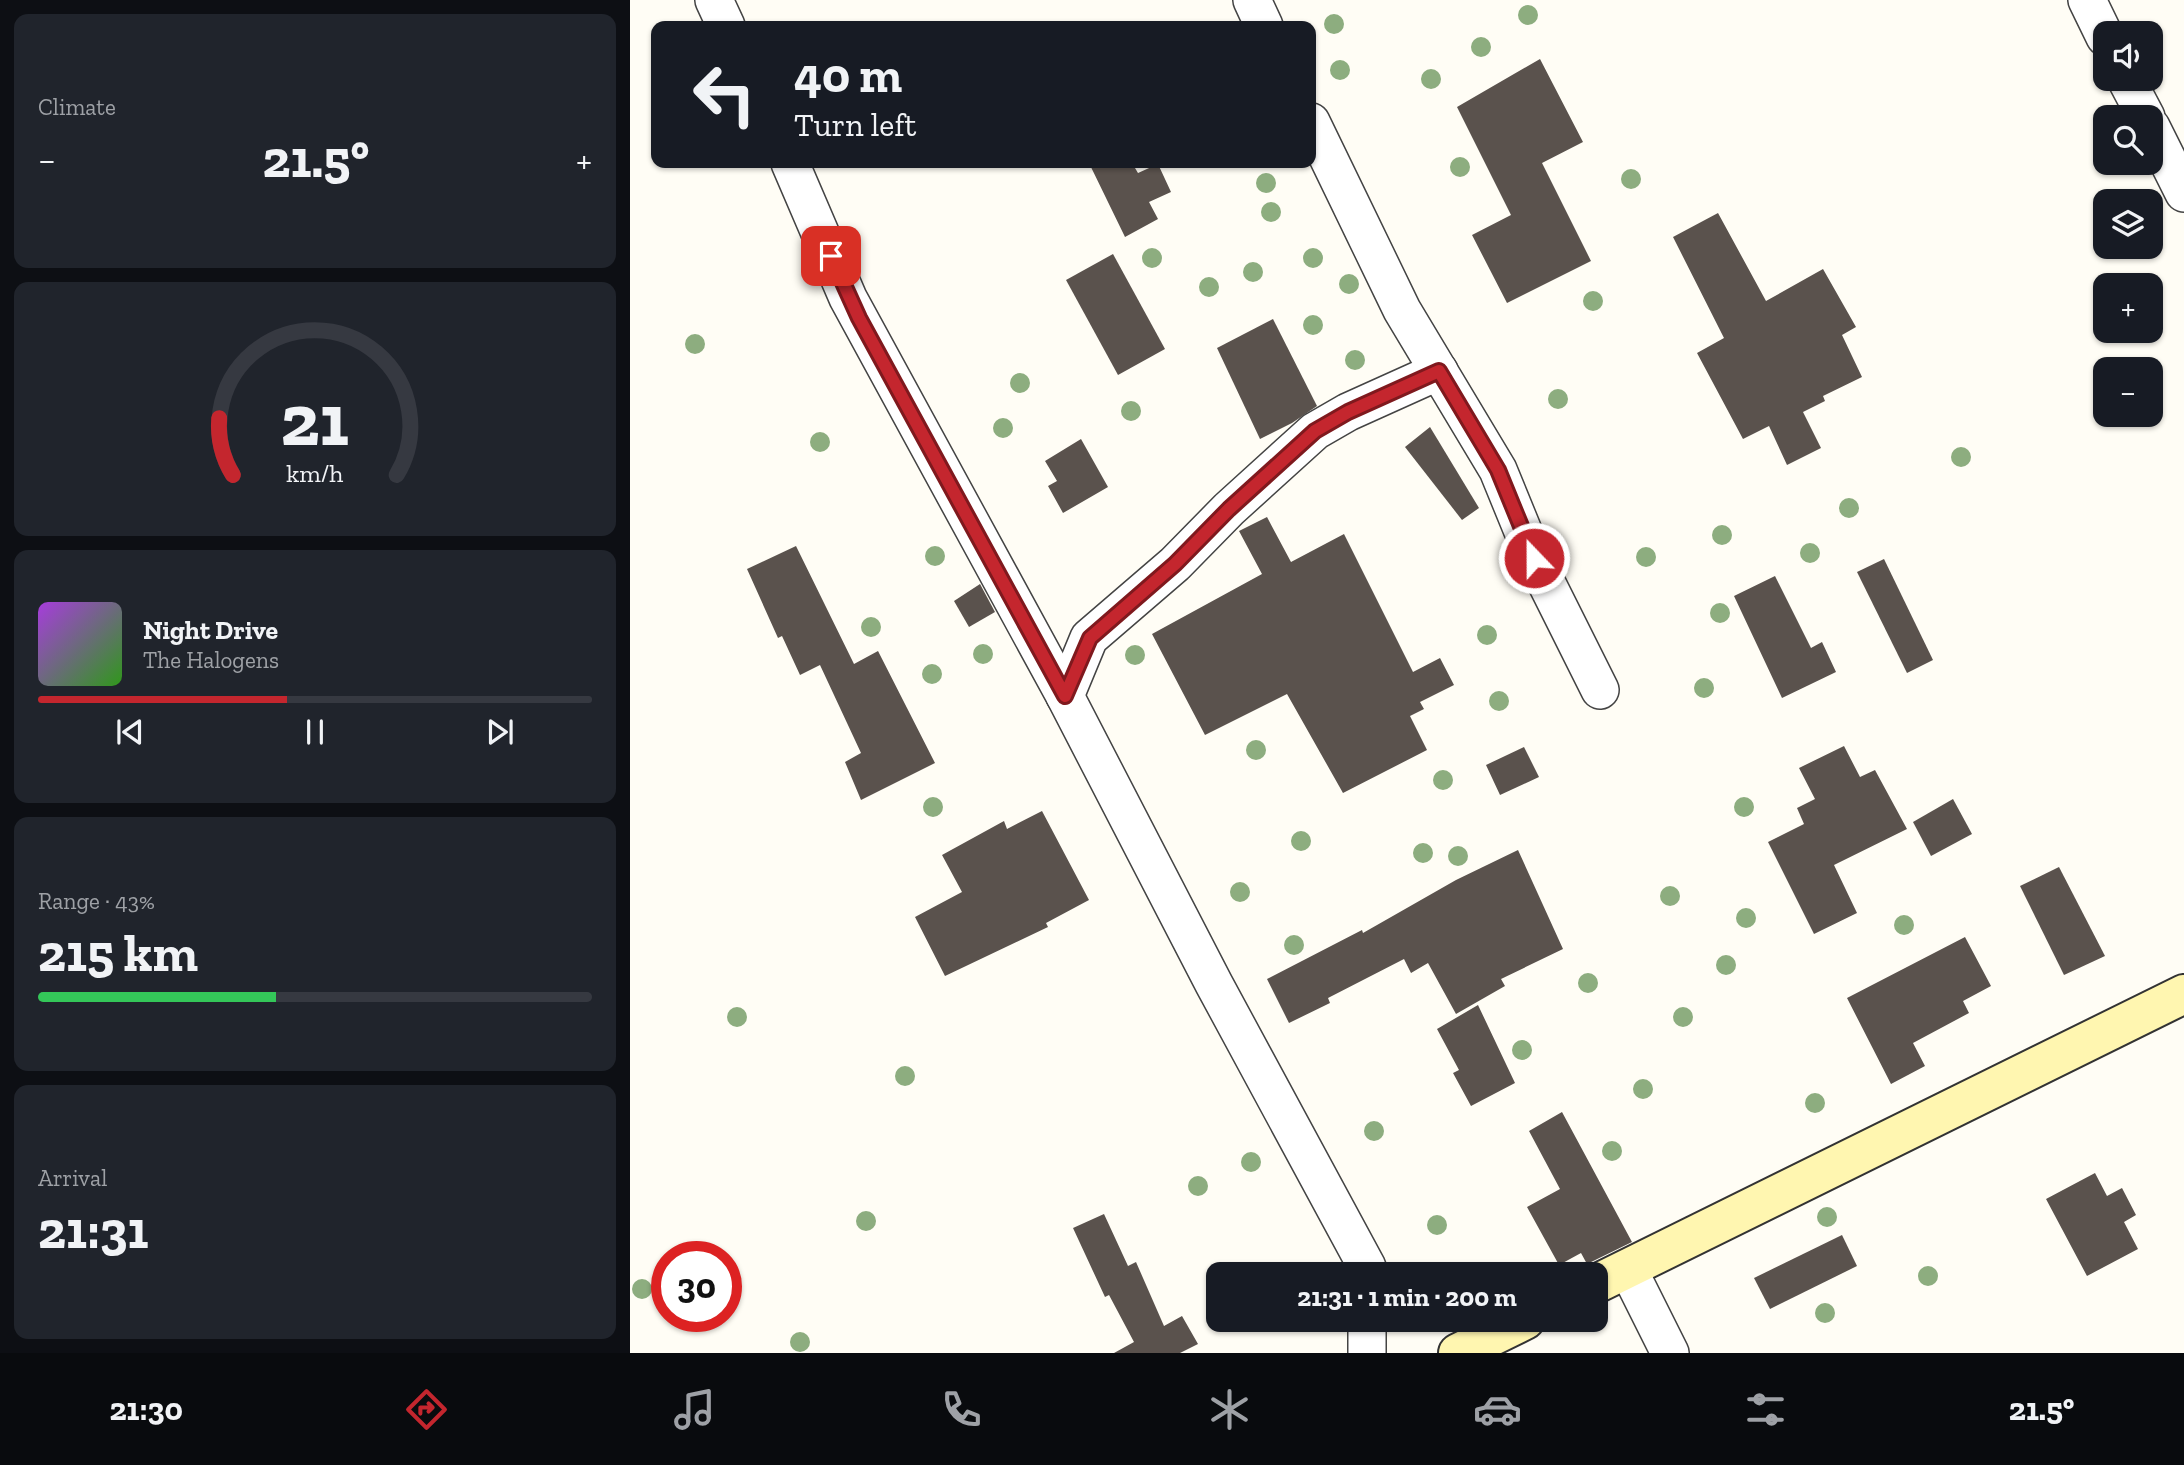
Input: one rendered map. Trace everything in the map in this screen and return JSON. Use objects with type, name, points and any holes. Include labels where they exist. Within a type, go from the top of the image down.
[{"type":"street","points":[[714,0],[724,21]]},
{"type":"street","points":[[1252,0],[1262,21]]},
{"type":"street","points":[[2087,0],[2097,21]]},
{"type":"street","points":[[1316,132],[1402,310],[1498,470],[1534,558],[1600,690]]},
{"type":"street","points":[[2163,151],[2184,193]]},
{"type":"street","points":[[792,168],[848,298],[1065,696],[1214,984],[1367,1262]]},
{"type":"street","points":[[1065,696],[1090,638],[1175,564],[1229,509],[1315,431],[1348,412],[1439,371]]},
{"type":"street","points":[[1670,1353],[1612,1276],[2184,994]]},
{"type":"street","points":[[1367,1332],[1367,1353]]},
{"type":"street","points":[[1458,1353],[1499,1332]]},
{"type":"building","points":[[1540,59],[1583,142],[1542,163],[1591,261],[1507,303],[1472,235],[1511,215],[1457,107]]},
{"type":"building","points":[[1091,168],[1135,168],[1138,173],[1149,168],[1160,168],[1171,192],[1149,202],[1158,219],[1125,237]]},
{"type":"building","points":[[1718,213],[1766,301],[1823,269],[1856,327],[1842,335],[1862,377],[1823,396],[1825,401],[1803,412],[1821,448],[1787,465],[1769,426],[1743,439],[1697,353],[1724,338],[1673,237]]},
{"type":"building","points":[[1113,254],[1165,349],[1118,375],[1066,280]]},
{"type":"building","points":[[1273,319],[1317,406],[1292,423],[1260,439],[1217,348]]},
{"type":"building","points":[[1430,427],[1479,508],[1462,520],[1405,447]]},
{"type":"building","points":[[1081,439],[1108,487],[1063,513],[1048,486],[1057,481],[1045,461]]},
{"type":"building","points":[[1267,517],[1291,562],[1344,534],[1413,672],[1440,658],[1454,685],[1420,702],[1424,709],[1410,716],[1427,750],[1343,793],[1287,694],[1205,735],[1152,634],[1262,574],[1239,531]]},
{"type":"building","points":[[796,546],[854,664],[878,651],[935,763],[861,800],[845,762],[861,753],[820,665],[800,675],[782,636],[778,638],[747,569]]},
{"type":"building","points":[[1884,559],[1933,660],[1907,673],[1857,572]]},
{"type":"building","points":[[1775,576],[1811,648],[1822,642],[1836,672],[1782,698],[1734,596]]},
{"type":"building","points":[[980,584],[995,612],[969,627],[954,601]]},
{"type":"building","points":[[1844,746],[1860,777],[1875,770],[1907,829],[1834,865],[1857,913],[1814,934],[1768,842],[1804,824],[1797,808],[1815,799],[1799,768]]},
{"type":"building","points":[[1524,747],[1539,777],[1500,795],[1486,765]]},
{"type":"building","points":[[1953,799],[1972,834],[1931,856],[1913,822]]},
{"type":"building","points":[[1042,811],[1089,900],[1046,923],[1048,927],[945,976],[915,917],[962,892],[942,855],[1004,821],[1007,829]]},
{"type":"building","points":[[1518,850],[1563,949],[1501,979],[1505,986],[1456,1014],[1428,963],[1411,973],[1404,959],[1328,998],[1330,1003],[1289,1023],[1267,979],[1362,930],[1363,933],[1456,880]]},
{"type":"building","points":[[2059,867],[2105,956],[2064,975],[2020,886]]},
{"type":"building","points":[[1965,937],[1991,986],[1963,1001],[1969,1013],[1913,1043],[1925,1066],[1891,1084],[1847,998]]},
{"type":"building","points":[[1478,1005],[1515,1083],[1471,1106],[1453,1073],[1459,1070],[1437,1029]]},
{"type":"building","points":[[1562,1112],[1632,1242],[1591,1262],[1586,1262],[1581,1253],[1564,1262],[1557,1262],[1527,1207],[1560,1189],[1529,1131]]},
{"type":"building","points":[[2095,1173],[2107,1196],[2122,1188],[2136,1215],[2124,1222],[2138,1249],[2087,1276],[2046,1199]]},
{"type":"building","points":[[1104,1214],[1128,1266],[1136,1262],[1164,1326],[1182,1316],[1198,1344],[1180,1353],[1114,1353],[1134,1342],[1109,1295],[1105,1297],[1073,1228]]},
{"type":"building","points":[[1842,1235],[1857,1266],[1770,1309],[1754,1278]]},
{"type":"route","points":[[831,256],[848,298],[1065,696],[1074,669],[1090,638],[1175,564],[1229,509],[1315,431],[1348,412],[1439,371],[1498,470],[1534,558]]}]
